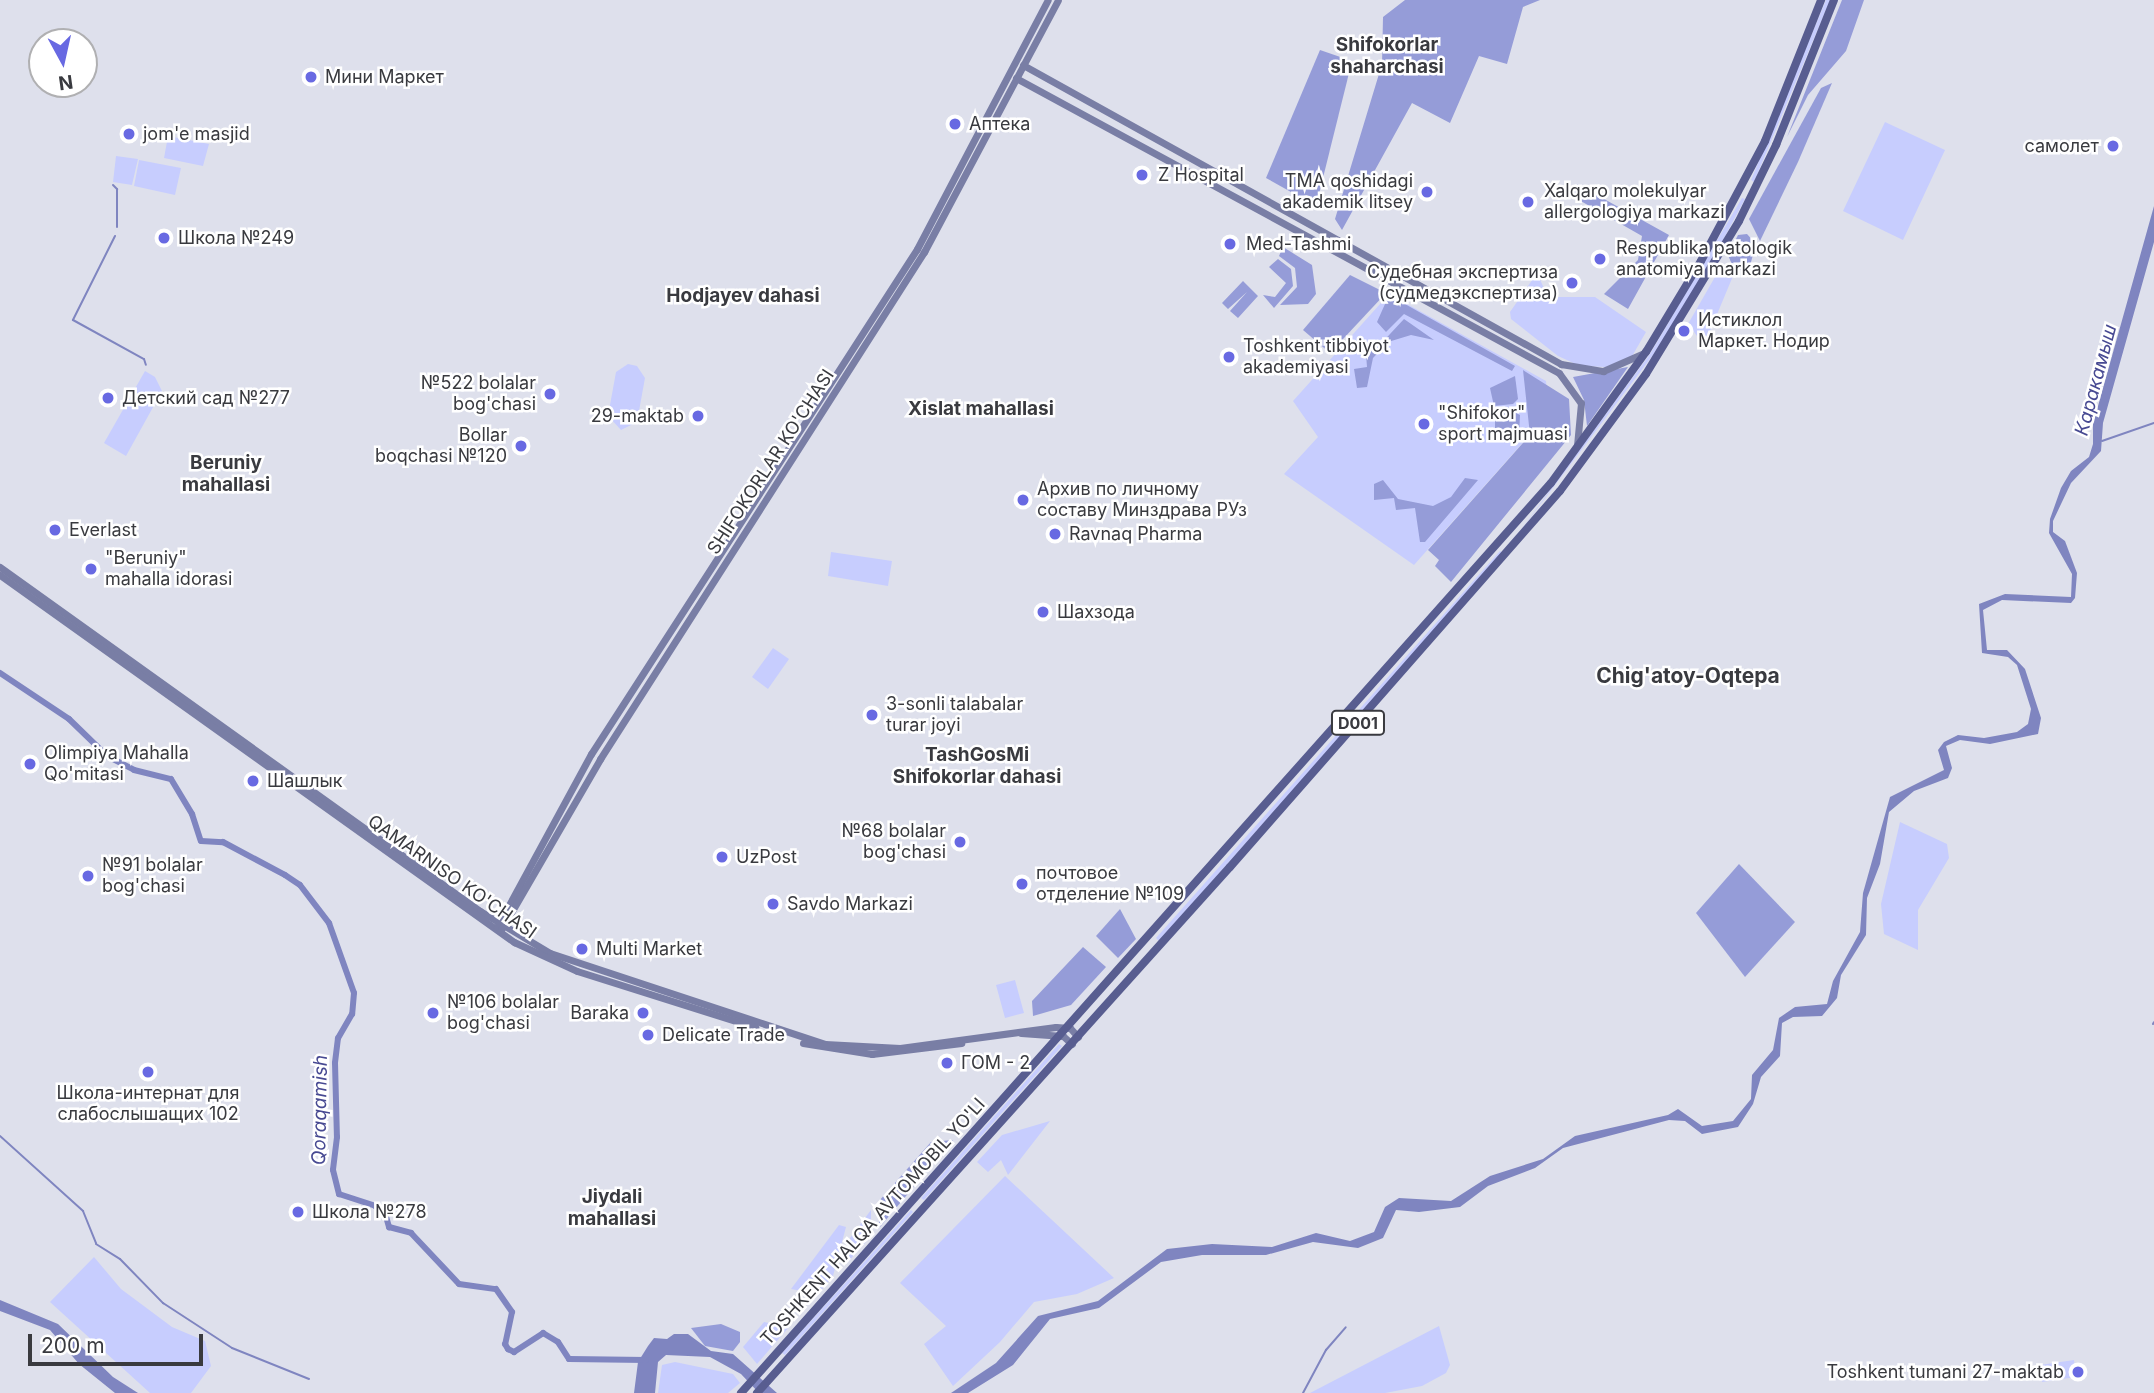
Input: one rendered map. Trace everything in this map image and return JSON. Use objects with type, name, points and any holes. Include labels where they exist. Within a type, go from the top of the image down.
[{"type":"highway","name":"TOSHKENT HALQA AVTOMOBIL YO'LI","points":[[742,1392],[1502,542],[1574,453],[1646,352],[1742,186],[1821,0]]},
{"type":"highway","name":"TOSHKENT HALQA AVTOMOBIL YO'LI","points":[[757,1393],[1153,953],[1560,491],[1646,374],[1754,192],[1834,0]]},
{"type":"highway","points":[[1742,186],[1754,192]]},
{"type":"highway","points":[[1502,542],[1511,548]]},
{"type":"highway","points":[[1144,945],[1153,953]]},
{"type":"highway","points":[[1119,973],[1128,981]]},
{"type":"highway","points":[[914,1200],[924,1209]]},
{"type":"main road","name":"SHIFOKORLAR KO'CHASI","points":[[500,927],[591,754],[917,248],[1048,0]]},
{"type":"main road","name":"SHIFOKORLAR KO'CHASI","points":[[500,927],[600,759],[924,252],[1026,66],[1058,0]]},
{"type":"main road","points":[[1016,61],[1286,214],[1561,364],[1582,371],[1609,370],[1646,352]]},
{"type":"main road","points":[[1009,74],[1559,373],[1581,403],[1582,426],[1574,453]]},
{"type":"main road","points":[[1280,222],[1286,214]]},
{"type":"main road","name":"QAMARNISO KO'CHASI","points":[[0,567],[541,957],[577,971],[824,1049],[901,1053],[1016,1033],[1063,1036]]},
{"type":"main road","name":"QAMARNISO KO'CHASI","points":[[0,575],[500,927],[579,965],[825,1044],[900,1048],[1004,1030],[1070,1028]]},
{"type":"main road","points":[[1070,1028],[1075,1040]]},
{"type":"main road","points":[[1063,1036],[1075,1040]]},
{"type":"shaded area","points":[[1405,0],[1540,0],[1523,7],[1507,64],[1479,56],[1450,123],[1412,103],[1342,230],[1335,219],[1382,64],[1383,17]]},
{"type":"shaded area","points":[[1826,0],[1830,0],[1754,182],[1751,180]]},
{"type":"shaded area","points":[[1842,0],[1864,0],[1846,51],[1808,95],[1787,137]]},
{"type":"shaded area","points":[[1320,50],[1352,61],[1316,206],[1266,178]]},
{"type":"shaded area","points":[[1832,83],[1760,241],[1749,219],[1821,88]]},
{"type":"shaded area","points":[[1885,122],[1945,150],[1903,240],[1843,211]]},
{"type":"shaded area","points":[[168,136],[209,144],[203,166],[164,158]]},
{"type":"shaded area","points":[[116,156],[138,159],[132,185],[113,182]]},
{"type":"shaded area","points":[[139,160],[181,168],[175,195],[134,186]]},
{"type":"shaded area","points":[[1577,184],[1669,235],[1628,309],[1604,294],[1638,260],[1642,236],[1572,196]]},
{"type":"shaded area","points":[[1742,198],[1745,199],[1708,268],[1653,355],[1512,542],[1650,354]]},
{"type":"shaded area","points":[[2154,206],[2154,242],[2103,423],[2101,451],[2071,483],[2053,521],[2053,532],[2065,541],[2077,573],[2075,598],[2071,603],[2002,600],[1983,610],[1987,650],[2007,650],[2025,669],[2041,718],[2038,734],[1990,744],[1960,740],[1946,746],[1952,768],[1948,778],[1914,791],[1889,812],[1880,864],[1867,898],[1866,935],[1841,975],[1837,998],[1822,1016],[1793,1017],[1782,1023],[1780,1056],[1761,1077],[1753,1104],[1738,1127],[1702,1134],[1685,1121],[1669,1120],[1563,1148],[1535,1168],[1488,1186],[1460,1207],[1419,1212],[1396,1210],[1383,1238],[1358,1248],[1313,1242],[1266,1255],[1202,1255],[1161,1262],[1099,1308],[1050,1319],[1013,1365],[968,1393],[951,1393],[996,1363],[1038,1316],[1098,1301],[1167,1249],[1212,1244],[1272,1247],[1316,1233],[1350,1241],[1374,1232],[1385,1207],[1399,1198],[1451,1201],[1490,1176],[1543,1159],[1575,1136],[1668,1115],[1678,1109],[1702,1126],[1733,1121],[1751,1099],[1752,1075],[1773,1050],[1779,1018],[1795,1007],[1827,1004],[1833,981],[1860,932],[1863,893],[1890,797],[1944,770],[1938,750],[1944,742],[1958,735],[1984,738],[2017,732],[2028,724],[2031,709],[2017,665],[2008,657],[1982,653],[1979,604],[2005,594],[2071,597],[2072,574],[2049,533],[2050,519],[2061,488],[2071,471],[2089,457],[2093,444],[2093,424]]},
{"type":"shaded area","points":[[1747,234],[1756,244],[1748,273],[1733,267],[1728,255],[1738,235]]},
{"type":"shaded area","points":[[1283,247],[1312,265],[1316,294],[1308,304],[1280,305],[1297,287],[1295,268],[1279,256]]},
{"type":"shaded area","points":[[1278,259],[1291,269],[1293,286],[1274,308],[1263,295],[1275,297],[1286,283],[1269,267]]},
{"type":"shaded area","points":[[1719,270],[1733,276],[1708,336],[1697,336],[1688,324]]},
{"type":"shaded area","points":[[1537,273],[1548,297],[1595,297],[1646,332],[1631,358],[1606,367],[1580,366],[1558,356],[1511,319],[1510,312]]},
{"type":"shaded area","points":[[1350,275],[1386,293],[1330,353],[1303,330]]},
{"type":"shaded area","points":[[1243,281],[1258,296],[1238,318],[1230,311],[1247,292],[1228,309],[1222,303]]},
{"type":"shaded area","name":"\"Shifokor\" sport majmuasi","points":[[1389,294],[1546,381],[1549,413],[1414,565],[1284,474],[1318,437],[1293,401]]},
{"type":"shaded area","points":[[1389,295],[1515,366],[1512,371],[1404,314],[1386,332],[1377,322]]},
{"type":"shaded area","points":[[1404,319],[1434,340],[1411,335],[1388,342],[1373,358],[1367,387],[1357,388],[1354,369],[1367,367],[1365,340],[1376,349]]},
{"type":"shaded area","points":[[628,364],[637,366],[645,378],[637,422],[621,430],[608,416],[616,372]]},
{"type":"shaded area","points":[[1628,367],[1587,426],[1584,400],[1573,377]]},
{"type":"shaded area","points":[[1523,370],[1569,399],[1571,435],[1451,582],[1435,566],[1439,560],[1428,550],[1530,435]]},
{"type":"shaded area","points":[[145,371],[155,377],[162,391],[126,456],[104,443]]},
{"type":"shaded area","points":[[1515,376],[1518,399],[1513,404],[1494,406],[1490,388]]},
{"type":"shaded area","points":[[1512,411],[1520,415],[1519,436],[1495,431],[1495,412]]},
{"type":"shaded area","points":[[1465,478],[1478,480],[1425,542],[1420,542],[1415,508],[1396,510],[1394,498],[1374,500],[1374,484],[1383,480],[1398,499],[1433,506],[1451,497]]},
{"type":"shaded area","points":[[1500,551],[1503,553],[1159,941],[1156,938]]},
{"type":"shaded area","points":[[831,552],[892,561],[888,586],[828,576]]},
{"type":"shaded area","points":[[773,648],[789,659],[768,689],[752,677]]},
{"type":"shaded area","points":[[1900,822],[1947,844],[1949,858],[1918,910],[1918,950],[1884,934],[1881,904]]},
{"type":"shaded area","points":[[1739,864],[1795,922],[1745,977],[1696,913]]},
{"type":"shaded area","points":[[1120,909],[1136,939],[1118,958],[1096,936]]},
{"type":"shaded area","points":[[1083,947],[1106,967],[1071,1005],[1033,1016],[1032,1001]]},
{"type":"shaded area","points":[[1015,980],[1024,1013],[1005,1018],[996,985]]},
{"type":"shaded area","points":[[1059,1044],[1062,1046],[924,1200],[921,1198]]},
{"type":"shaded area","points":[[1050,1121],[1008,1175],[1001,1160],[988,1172],[977,1162],[1002,1135]]},
{"type":"shaded area","points":[[953,1140],[879,1227],[879,1201],[931,1142]]},
{"type":"shaded area","points":[[1005,1176],[1114,1278],[1077,1294],[1034,1302],[1000,1342],[953,1386],[924,1344],[946,1326],[900,1283]]},
{"type":"shaded area","points":[[871,1210],[871,1236],[847,1263],[850,1238]]},
{"type":"shaded area","points":[[911,1210],[913,1212],[785,1355],[782,1353]]},
{"type":"shaded area","points":[[839,1225],[846,1227],[833,1276],[818,1294],[791,1289]]},
{"type":"shaded area","points":[[94,1257],[121,1289],[172,1327],[205,1341],[211,1366],[191,1393],[150,1393],[50,1302]]},
{"type":"shaded area","points":[[0,1300],[58,1324],[113,1377],[138,1393],[115,1393],[79,1364],[50,1330],[0,1311]]},
{"type":"shaded area","points":[[764,1322],[789,1327],[757,1364],[743,1347]]},
{"type":"shaded area","points":[[721,1324],[740,1332],[740,1342],[733,1351],[705,1346],[691,1328]]},
{"type":"shaded area","points":[[1439,1326],[1450,1365],[1446,1373],[1422,1386],[1385,1393],[1310,1393]]},
{"type":"shaded area","points":[[674,1334],[688,1334],[711,1351],[733,1354],[777,1393],[759,1393],[741,1374],[710,1357],[666,1355],[658,1362],[655,1393],[634,1393],[638,1362],[648,1346],[654,1338],[667,1339]]},
{"type":"shaded area","points":[[2074,1360],[2076,1377],[2042,1382],[2040,1365]]},
{"type":"shaded area","points":[[675,1362],[733,1374],[740,1383],[728,1393],[658,1393],[662,1365]]},
{"type":"waterway","points":[[113,185],[117,189],[117,227]]},
{"type":"waterway","points":[[115,236],[73,320],[144,359],[146,365]]},
{"type":"waterway","points":[[2102,441],[2154,423]]},
{"type":"waterway","name":"Qoraqamish","points":[[0,673],[69,719],[107,756],[134,770],[171,779],[192,814],[201,841],[223,842],[285,875],[300,885],[329,923],[354,993],[352,1014],[338,1038],[335,1063],[337,1137],[333,1170],[339,1194],[375,1206],[385,1213],[389,1227],[411,1233],[459,1284],[496,1289],[512,1312],[505,1344],[508,1349],[514,1352],[543,1333],[558,1342],[569,1359],[646,1360]]},
{"type":"waterway","points":[[0,1136],[83,1211],[96,1244],[120,1259],[163,1303],[232,1348],[309,1379]]},
{"type":"waterway","points":[[1303,1393],[1326,1350],[1346,1327]]},
{"type":"place","name":"Мини Маркет","points":[[311,77]]},
{"type":"place","name":"Аптека","points":[[955,124]]},
{"type":"place","name":"jom'e masjid","points":[[129,134]]},
{"type":"place","name":"самолет","points":[[2113,146]]},
{"type":"place","name":"Z Hospital","points":[[1142,175]]},
{"type":"place","name":"TMA qoshidagi akademik litsey","points":[[1427,192]]},
{"type":"place","name":"Xalqaro molekulyar allergologiya markazi","points":[[1528,202]]},
{"type":"place","name":"Школа №249","points":[[164,238]]},
{"type":"place","name":"Med-Tashmi","points":[[1230,244]]},
{"type":"place","name":"Respublika patologik anatomiya markazi","points":[[1600,259]]},
{"type":"place","name":"Судебная экспертиза (судмедэкспертиза)","points":[[1572,283]]},
{"type":"place","name":"Истиклол Маркет. Нодир","points":[[1684,331]]},
{"type":"place","name":"Toshkent tibbiyot akademiyasi","points":[[1229,357]]},
{"type":"place","name":"№522 bolalar bog'chasi","points":[[550,394]]},
{"type":"place","name":"Детский сад №277","points":[[108,398]]},
{"type":"place","name":"29-maktab","points":[[698,416]]},
{"type":"place","name":"\"Shifokor\" sport majmuasi","points":[[1424,424]]},
{"type":"place","name":"Bollar boqchasi №120","points":[[521,446]]},
{"type":"place","name":"Архив по личному составу Минздрава РУз","points":[[1023,500]]},
{"type":"place","name":"Everlast","points":[[55,530]]},
{"type":"place","name":"Ravnaq Pharma","points":[[1055,534]]},
{"type":"place","name":"\"Beruniy\" mahalla idorasi","points":[[91,569]]},
{"type":"place","name":"Шахзода","points":[[1043,612]]},
{"type":"place","name":"3-sonli talabalar turar joyi","points":[[872,715]]},
{"type":"place","name":"Olimpiya Mahalla Qo'mitasi","points":[[30,764]]},
{"type":"place","name":"Шашлык","points":[[253,781]]},
{"type":"place","name":"№68 bolalar bog'chasi","points":[[960,842]]},
{"type":"place","name":"UzPost","points":[[722,857]]},
{"type":"place","name":"№91 bolalar bog'chasi","points":[[88,876]]},
{"type":"place","name":"почтовое отделение №109","points":[[1022,884]]},
{"type":"place","name":"Savdo Markazi","points":[[773,904]]},
{"type":"place","name":"Multi Market","points":[[582,949]]},
{"type":"place","name":"№106 bolalar bog'chasi","points":[[433,1013]]},
{"type":"place","name":"Baraka","points":[[643,1013]]},
{"type":"place","name":"Delicate Trade","points":[[648,1035]]},
{"type":"place","name":"ГОМ - 2","points":[[947,1063]]},
{"type":"place","name":"Школа-интернат для слабослышащих 102","points":[[148,1072]]},
{"type":"place","name":"Школа №278","points":[[298,1212]]},
{"type":"place","name":"Toshkent tumani 27-maktab","points":[[2078,1372]]},
{"type":"district","name":"Shifokorlar shaharchasi","points":[[1387,56]]},
{"type":"district","name":"Hodjayev dahasi","points":[[743,296]]},
{"type":"district","name":"Xislat mahallasi","points":[[981,409]]},
{"type":"district","name":"Beruniy mahallasi","points":[[226,474]]},
{"type":"district","name":"Chig'atoy-Oqtepa","points":[[1688,676]]},
{"type":"district","name":"TashGosMi Shifokorlar dahasi","points":[[977,766]]},
{"type":"district","name":"Jiydali mahallasi","points":[[612,1208]]},
{"type":"water label","name":"Каракамыш","points":[[2096,380]]}]
